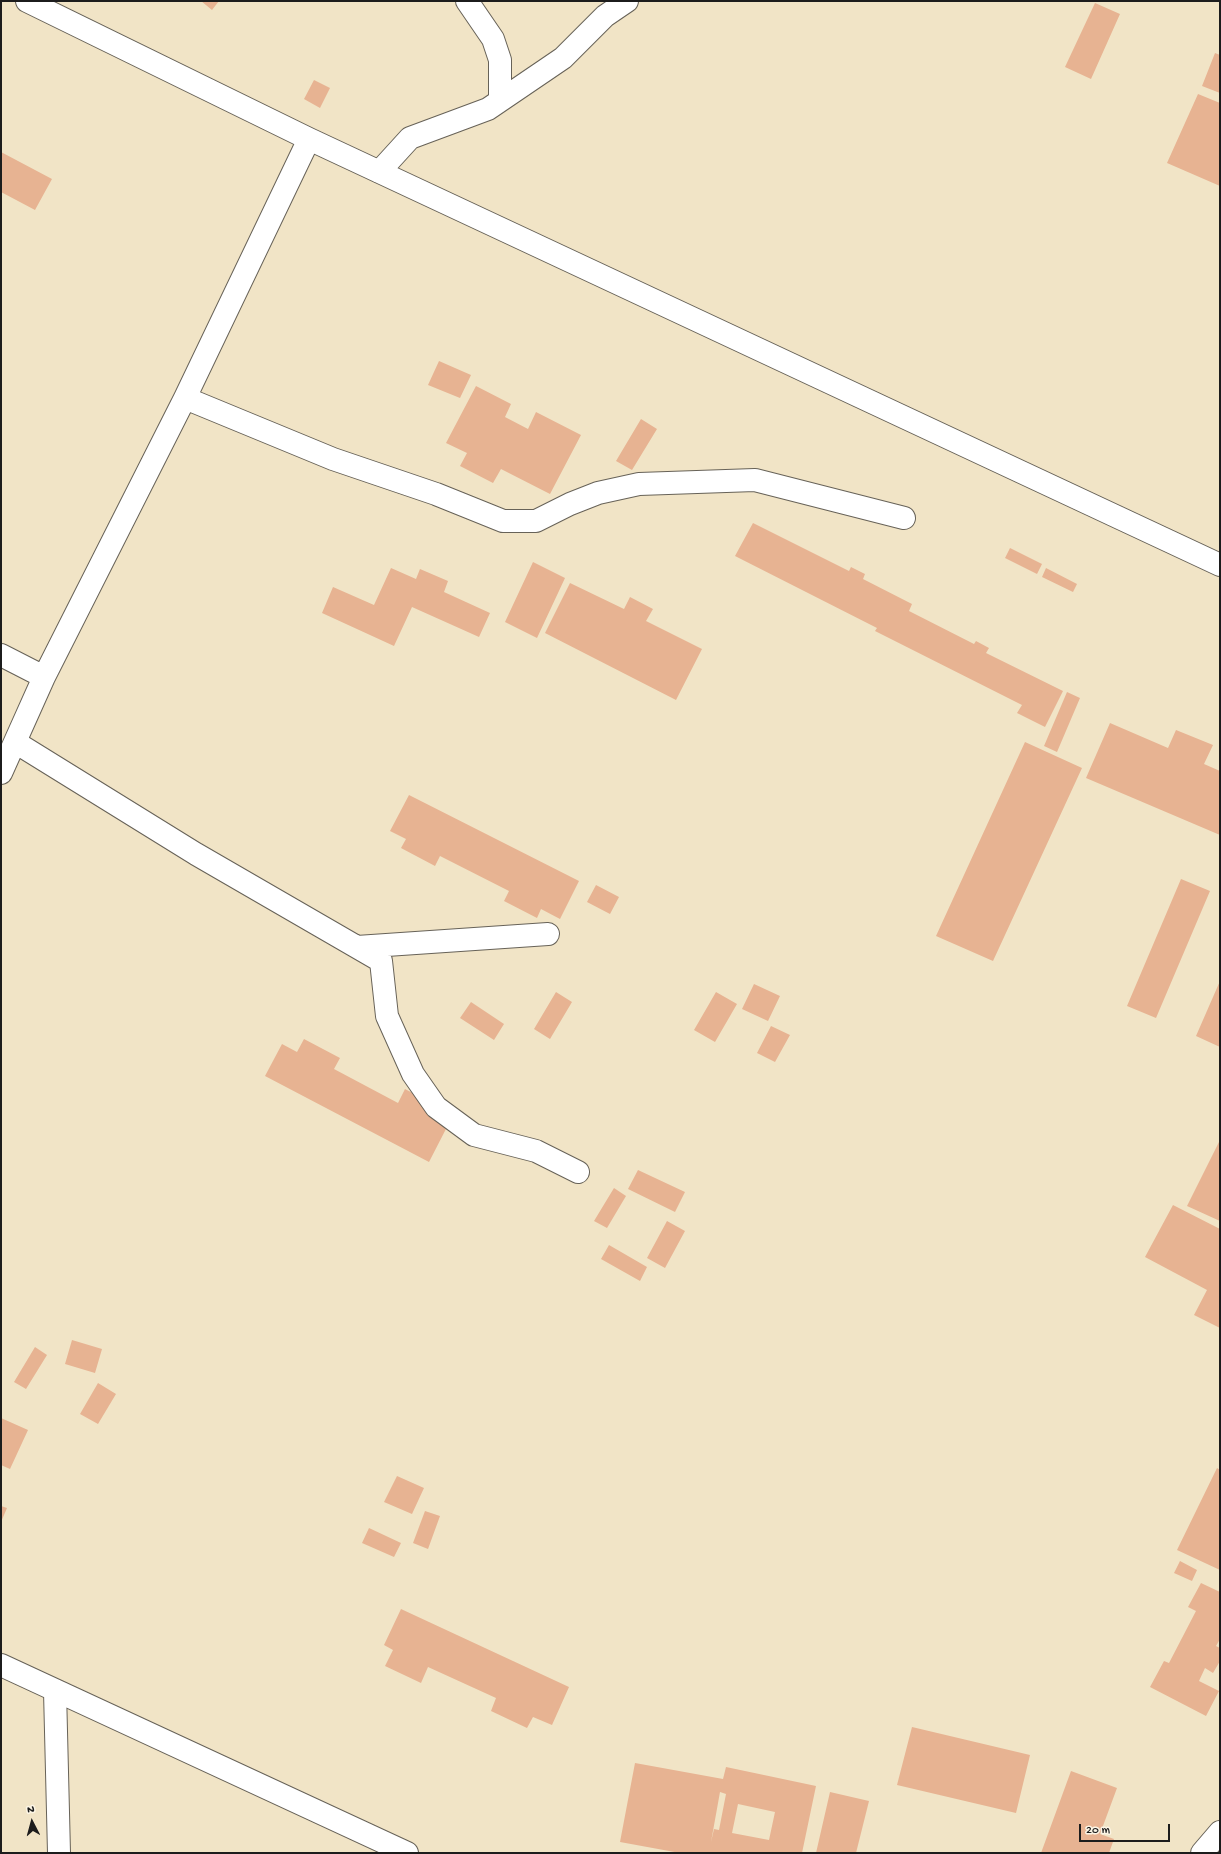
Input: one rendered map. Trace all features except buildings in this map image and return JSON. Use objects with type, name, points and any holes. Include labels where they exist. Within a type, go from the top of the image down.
[{"type":"street","points":[[27,1],[309,139],[1220,565]]},
{"type":"street","points":[[467,1],[493,39],[500,60],[500,100]]},
{"type":"street","points":[[379,172],[410,138],[488,109],[562,58],[605,16],[627,1]]},
{"type":"street","points":[[1,773],[44,677],[185,398],[309,139]]},
{"type":"street","points":[[185,398],[333,458],[436,494],[502,521],[536,521],[570,504],[598,493],[639,484],[755,480],[904,518]]},
{"type":"street","points":[[1,655],[44,677]]},
{"type":"street","points":[[15,742],[196,854],[381,961],[387,1016],[413,1074],[436,1107],[474,1135],[536,1150],[578,1172]]},
{"type":"street","points":[[356,947],[548,934]]},
{"type":"street","points":[[1,1665],[407,1853]]},
{"type":"street","points":[[55,1691],[59,1853]]},
{"type":"street","points":[[1202,1853],[1220,1832]]}]
